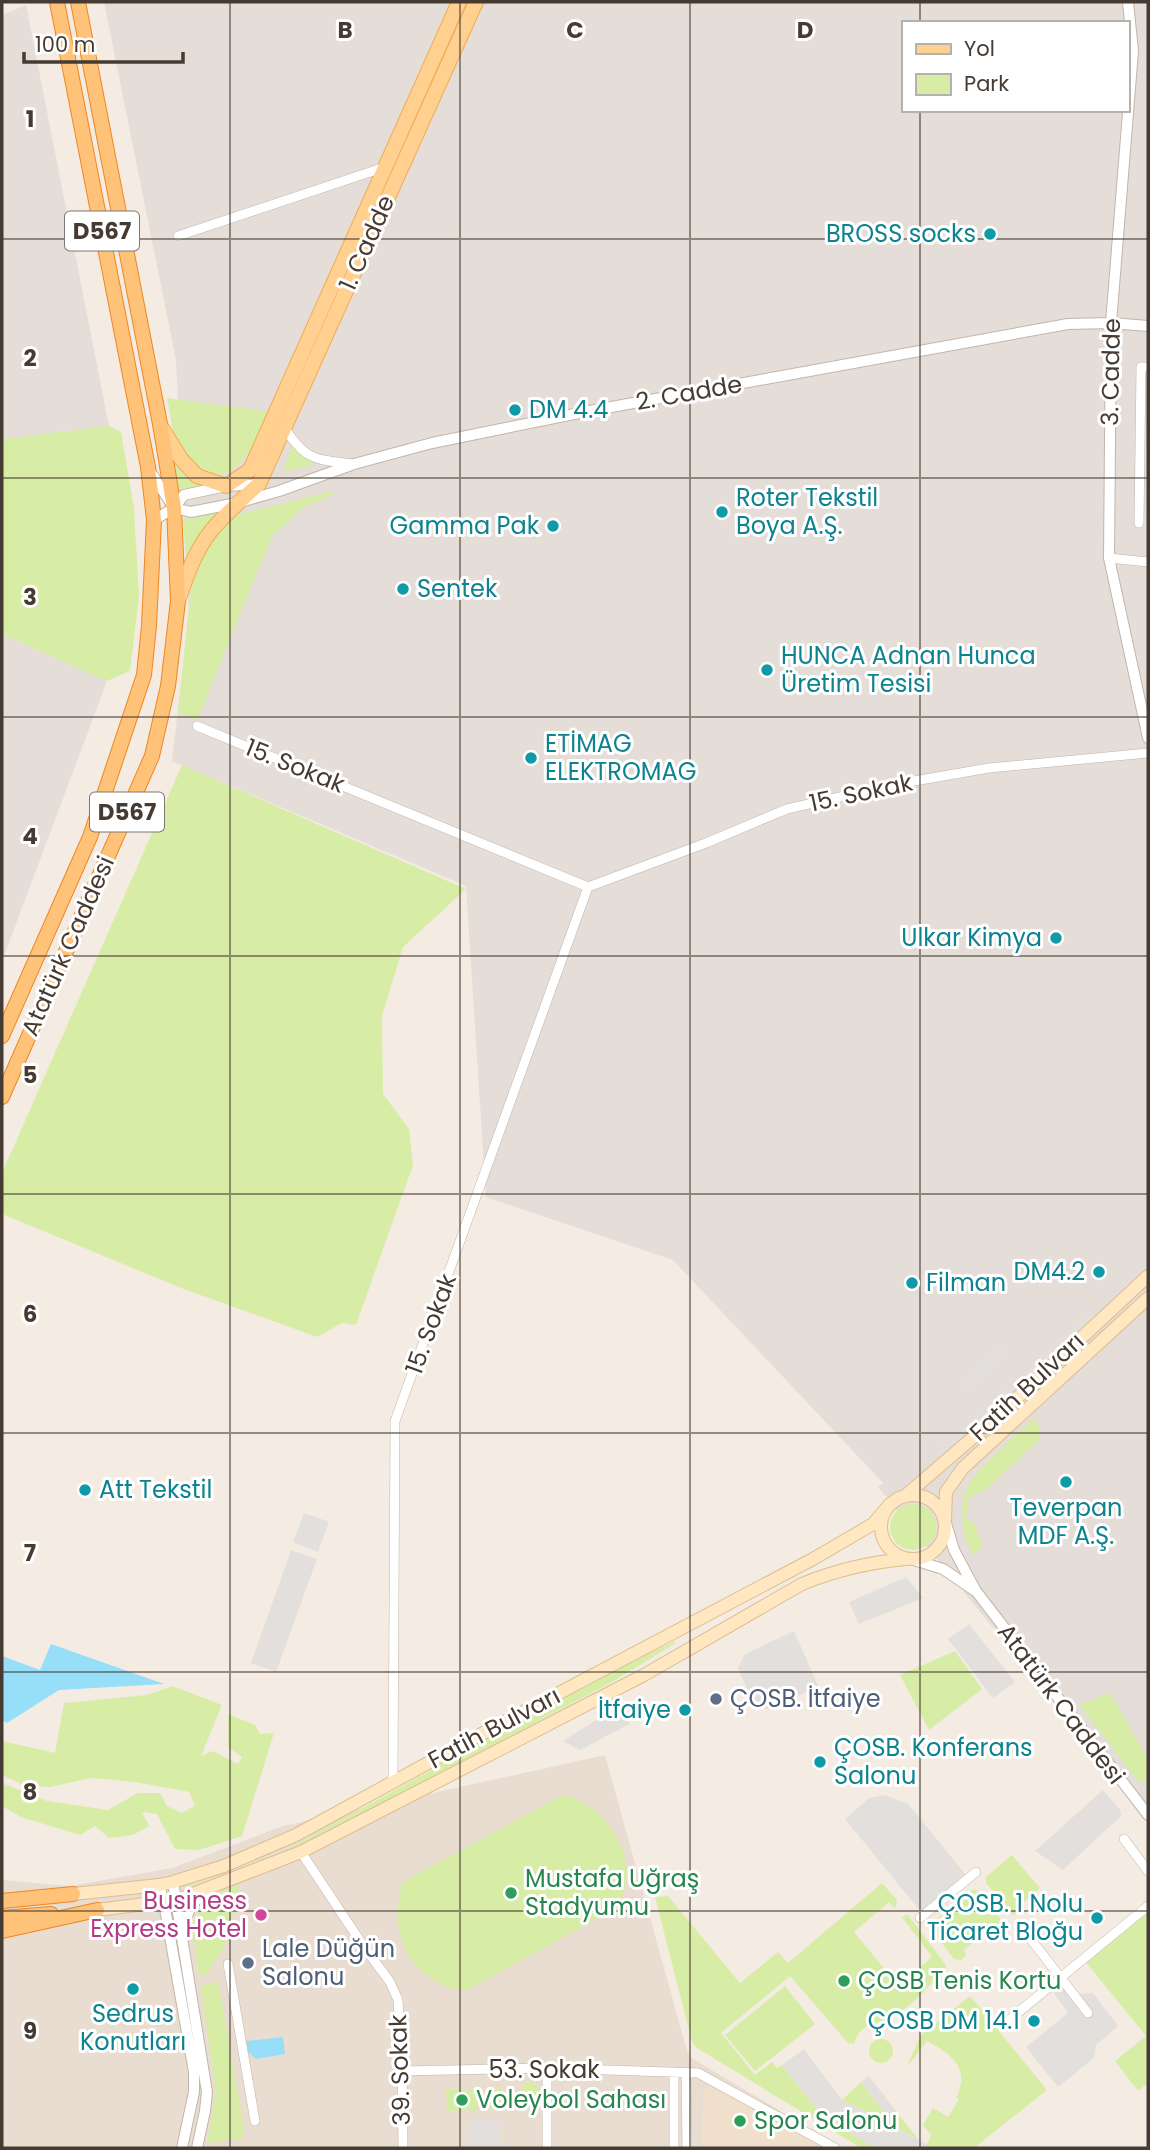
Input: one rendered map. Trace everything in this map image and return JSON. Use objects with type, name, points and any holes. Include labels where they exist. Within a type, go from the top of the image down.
[{"type":"highway","name":"D567","points":[[2,1036],[90,837],[144,675],[149,626],[154,520],[148,467],[57,2]]},
{"type":"highway","name":"D567","points":[[78,2],[174,508]]},
{"type":"highway","name":"Atatürk Caddesi","points":[[2,1097],[152,756],[168,686],[178,601],[174,508]]},
{"type":"highway","points":[[2,1891],[73,1894]]},
{"type":"highway","points":[[2,1900],[73,1894]]},
{"type":"highway","points":[[2,1918],[97,1910]]},
{"type":"highway","points":[[2,1931],[97,1910]]},
{"type":"main road","name":"1. Cadde","points":[[250,470],[458,2]]},
{"type":"main road","name":"1. Cadde","points":[[259,484],[477,2]]},
{"type":"main road","points":[[160,424],[181,459],[197,476],[226,486],[250,470]]},
{"type":"main road","points":[[178,601],[190,568],[209,533],[259,484]]},
{"type":"main road","name":"Fatih Bulvarı","points":[[905,1496],[992,1421],[1148,1276]]},
{"type":"main road","points":[[945,1520],[938,1507],[929,1499],[905,1496],[890,1504],[881,1522],[881,1535],[889,1549],[911,1560],[923,1558],[937,1549],[945,1534],[946,1492],[963,1468],[1148,1298]]},
{"type":"main road","name":"Fatih Bulvarı","points":[[73,1894],[173,1882],[224,1866],[296,1835],[813,1559],[873,1524],[890,1504]]},
{"type":"main road","name":"Fatih Bulvarı","points":[[97,1910],[170,1902],[210,1889],[301,1852],[633,1681],[802,1584],[860,1565],[911,1560]]},
{"type":"street","name":"3. Cadde","points":[[1128,2],[1133,51],[1129,100]]},
{"type":"street","name":"3. Cadde","points":[[1128,112],[1111,323],[1109,558],[1148,738]]},
{"type":"street","points":[[178,236],[385,167]]},
{"type":"street","name":"2. Cadde","points":[[174,508],[191,512],[237,503],[354,464],[432,443],[592,411],[1068,324],[1148,326]]},
{"type":"street","points":[[1139,523],[1141,367],[1148,367]]},
{"type":"street","points":[[284,427],[303,452],[316,459],[354,464]]},
{"type":"street","points":[[148,467],[174,508]]},
{"type":"street","points":[[250,470],[259,484]]},
{"type":"street","points":[[154,520],[174,508],[184,495],[226,486],[259,484],[279,491]]},
{"type":"street","points":[[1109,558],[1148,562]]},
{"type":"street","name":"15. Sokak","points":[[197,726],[587,887],[787,809],[989,768],[1148,753]]},
{"type":"street","name":"15. Sokak","points":[[393,1781],[395,1421],[587,887]]},
{"type":"street","points":[[945,1520],[954,1550],[976,1591]]},
{"type":"street","points":[[911,1560],[943,1569],[976,1591]]},
{"type":"street","name":"Atatürk Caddesi","points":[[976,1591],[1148,1815]]},
{"type":"street","points":[[1124,1839],[1148,1871]]},
{"type":"street","name":"39. Sokak","points":[[301,1852],[390,1982],[398,2004],[403,2148]]},
{"type":"street","points":[[920,1918],[976,1872]]},
{"type":"street","points":[[173,1882],[170,1902],[194,2072],[194,2092],[182,2148]]},
{"type":"street","points":[[159,1885],[170,1902],[183,1944],[207,2092],[197,2148]]},
{"type":"street","points":[[183,1944],[187,1912],[194,1901],[210,1889]]},
{"type":"street","points":[[1004,2024],[1148,1906]]},
{"type":"street","points":[[1026,1933],[1088,2013]]},
{"type":"street","points":[[228,1964],[255,2121]]},
{"type":"street","points":[[547,2068],[547,2148]]},
{"type":"street","name":"53. Sokak","points":[[402,2071],[547,2068],[686,2072],[705,2075],[835,2148]]},
{"type":"street","points":[[674,2072],[674,2148]]},
{"type":"street","points":[[686,2072],[687,2148]]},
{"type":"shaded area","points":[[104,2],[1148,2],[1148,1817],[878,1487],[883,1483],[673,1260],[486,1197],[466,886],[172,761],[189,614],[176,360]]},
{"type":"shaded area","points":[[26,5],[109,426],[2,439],[2,15]]},
{"type":"shaded area","points":[[2,634],[107,681],[2,961]]},
{"type":"shaded area","points":[[1091,1314],[1100,1316],[946,1456],[939,1449]]},
{"type":"shaded area","points":[[1001,1344],[1009,1352],[968,1390],[961,1383]]},
{"type":"shaded area","points":[[304,1513],[329,1522],[318,1552],[293,1542]]},
{"type":"shaded area","points":[[291,1550],[317,1559],[276,1672],[251,1663]]},
{"type":"shaded area","points":[[906,1577],[923,1598],[859,1624],[849,1602]]},
{"type":"shaded area","points":[[969,1624],[1015,1682],[993,1698],[948,1639]]},
{"type":"shaded area","points":[[794,1631],[818,1686],[788,1704],[776,1704],[767,1709],[754,1705],[738,1668],[745,1654]]},
{"type":"shaded area","points":[[625,1702],[630,1724],[580,1750],[563,1741]]},
{"type":"shaded area","points":[[605,1755],[687,2051],[693,2059],[843,2148],[2,2148],[2,1880],[70,1886],[172,1868],[283,1826]]},
{"type":"shaded area","points":[[1103,1790],[1121,1811],[1121,1816],[1063,1870],[1035,1851]]},
{"type":"shaded area","points":[[885,1795],[908,1804],[966,1875],[921,1912],[845,1819],[869,1798]]},
{"type":"shaded area","points":[[1068,1980],[1079,1994],[1093,1993],[1118,2026],[1096,2045],[1094,2058],[1058,2087],[1026,2047],[1068,2013],[1053,1992]]},
{"type":"shaded area","points":[[804,2049],[842,2100],[927,2144],[925,2148],[876,2148],[824,2118],[782,2065]]},
{"type":"shaded area","points":[[869,2076],[899,2115],[891,2121],[861,2082]]},
{"type":"shaded area","points":[[710,2086],[823,2148],[702,2148],[703,2092]]},
{"type":"shaded area","points":[[470,2119],[501,2121],[500,2148],[469,2148]]},
{"type":"green space","points":[[167,398],[271,412],[254,445],[240,463],[231,471],[212,474],[195,466],[181,450],[174,436]]},
{"type":"green space","points":[[109,426],[121,432],[134,508],[139,597],[130,671],[107,681],[2,634],[2,439]]},
{"type":"green space","points":[[292,447],[312,462],[313,465],[283,472]]},
{"type":"green space","points":[[171,456],[184,472],[210,484],[178,493]]},
{"type":"green space","points":[[334,491],[334,494],[304,507],[272,536],[197,720],[178,712],[190,596],[197,559],[228,517]]},
{"type":"green space","points":[[223,510],[186,560],[183,520]]},
{"type":"green space","points":[[182,765],[466,889],[403,947],[382,1016],[383,1094],[409,1129],[413,1165],[356,1325],[342,1323],[317,1337],[181,1288],[2,1214],[2,1173]]},
{"type":"green space","points":[[1034,1418],[1039,1426],[1040,1439],[985,1490],[968,1498],[966,1519],[974,1523],[983,1545],[974,1555],[963,1528],[962,1508],[966,1491],[986,1463]]},
{"type":"green space","points":[[913,1504],[929,1511],[936,1527],[929,1543],[913,1550],[897,1543],[890,1527],[897,1511]]},
{"type":"green space","points":[[675,1641],[676,1643],[612,1682],[288,1853],[189,1889],[188,1885],[214,1879],[287,1850],[595,1679]]},
{"type":"green space","points":[[955,1651],[982,1689],[929,1730],[900,1675]]},
{"type":"green space","points":[[173,1686],[222,1705],[201,1756],[213,1751],[238,1764],[242,1757],[228,1747],[228,1714],[255,1725],[260,1734],[274,1733],[242,1836],[199,1850],[175,1849],[157,1814],[142,1812],[149,1826],[133,1835],[109,1838],[95,1826],[80,1835],[21,1817],[2,1806],[2,1783],[47,1801],[108,1810],[138,1793],[160,1793],[167,1806],[182,1813],[195,1805],[189,1792],[135,1782],[91,1778],[50,1787],[26,1786],[2,1775],[2,1741],[55,1753],[64,1703],[147,1695]]},
{"type":"green space","points":[[1110,1693],[1148,1760],[1148,1777],[1140,1783],[1079,1705]]},
{"type":"green space","name":"Mustafa Uğraş Stadyumu","points":[[567,1796],[598,1813],[620,1843],[626,1877],[623,1894],[613,1910],[467,1990],[451,1988],[431,1978],[417,1966],[403,1945],[398,1908],[403,1882],[559,1797]]},
{"type":"green space","points":[[1012,1855],[1040,1888],[1014,1915],[986,1883],[986,1877]]},
{"type":"green space","points":[[882,1883],[897,1900],[896,1907],[889,1902],[854,1932],[898,1985],[932,1957],[902,1917],[905,1915],[908,1915],[946,1965],[914,2001],[892,2017],[860,2031],[854,2044],[848,2043],[790,1976],[721,2033],[755,2075],[772,2062],[777,2068],[782,2065],[824,2118],[876,2148],[861,2148],[697,2048],[692,2042],[655,1897],[668,1896],[740,1983],[778,1952],[788,1963]]},
{"type":"green space","points":[[239,1885],[224,1947],[205,1976],[198,1972],[192,1921],[219,1892]]},
{"type":"green space","points":[[972,1890],[977,1890],[1002,1921],[1000,1929],[993,1927],[964,1950],[966,1955],[961,1960],[954,1959],[930,1928],[931,1924]]},
{"type":"green space","points":[[1148,1907],[1148,2083],[1138,2091],[1115,2061],[1146,2036],[1085,1961]]},
{"type":"green space","points":[[218,1981],[244,2138],[207,2143],[216,2094],[201,1986]]},
{"type":"green space","points":[[785,1986],[815,2024],[755,2071],[725,2035]]},
{"type":"green space","points":[[969,1997],[1047,2090],[974,2148],[925,2148],[931,2135],[923,2125],[933,2108],[948,2117],[959,2099],[956,2098],[960,2087],[960,2070],[951,2057],[927,2041],[907,2067],[920,2036]]},
{"type":"green space","points":[[881,2039],[890,2042],[893,2051],[890,2060],[881,2063],[872,2060],[869,2051],[872,2042]]},
{"type":"green space","points":[[526,2082],[534,2082],[539,2091],[537,2098],[526,2100],[521,2095],[521,2087]]},
{"type":"green space","points":[[861,2082],[891,2121],[899,2115],[918,2139],[842,2100]]},
{"type":"green space","points":[[496,2088],[504,2091],[507,2099],[504,2107],[496,2110],[488,2107],[485,2099],[488,2091]]},
{"type":"green space","name":"Voleybol Sahası","points":[[446,2090],[478,2090],[478,2110],[447,2111]]},
{"type":"water","points":[[51,1644],[164,1684],[59,1690],[7,1723],[2,1720],[2,1656],[40,1670]]},
{"type":"water","points":[[283,2037],[285,2054],[256,2059],[248,2052],[246,2041]]},
{"type":"place","name":"BROSS socks","points":[[990,234]]},
{"type":"place","name":"DM 4.4","points":[[515,410]]},
{"type":"place","name":"Roter Tekstil Boya A.Ş.","points":[[722,512]]},
{"type":"place","name":"Gamma Pak","points":[[553,526]]},
{"type":"place","name":"Sentek","points":[[403,589]]},
{"type":"place","name":"HUNCA Adnan Hunca Üretim Tesisi","points":[[767,670]]},
{"type":"place","name":"ETİMAG ELEKTROMAG","points":[[531,758]]},
{"type":"place","name":"Ulkar Kimya","points":[[1056,938]]},
{"type":"place","name":"DM4.2","points":[[1099,1272]]},
{"type":"place","name":"Filman","points":[[912,1283]]},
{"type":"place","name":"Teverpan MDF A.Ş.","points":[[1066,1482]]},
{"type":"place","name":"Att Tekstil","points":[[85,1490]]},
{"type":"place","name":"ÇOSB. İtfaiye","points":[[716,1699]]},
{"type":"place","name":"İtfaiye","points":[[685,1710]]},
{"type":"place","name":"ÇOSB. Konferans Salonu","points":[[820,1762]]},
{"type":"place","name":"Mustafa Uğraş Stadyumu","points":[[511,1893]]},
{"type":"place","name":"Business Express Hotel","points":[[261,1915]]},
{"type":"place","name":"ÇOSB. 1 Nolu Ticaret Bloğu","points":[[1097,1918]]},
{"type":"place","name":"Lale Düğün Salonu","points":[[248,1963]]},
{"type":"place","name":"ÇOSB Tenis Kortu","points":[[844,1981]]},
{"type":"place","name":"Sedrus Konutları","points":[[133,1989]]},
{"type":"place","name":"ÇOSB DM 14.1","points":[[1034,2021]]},
{"type":"place","name":"Voleybol Sahası","points":[[462,2100]]},
{"type":"place","name":"Spor Salonu","points":[[740,2121]]}]
